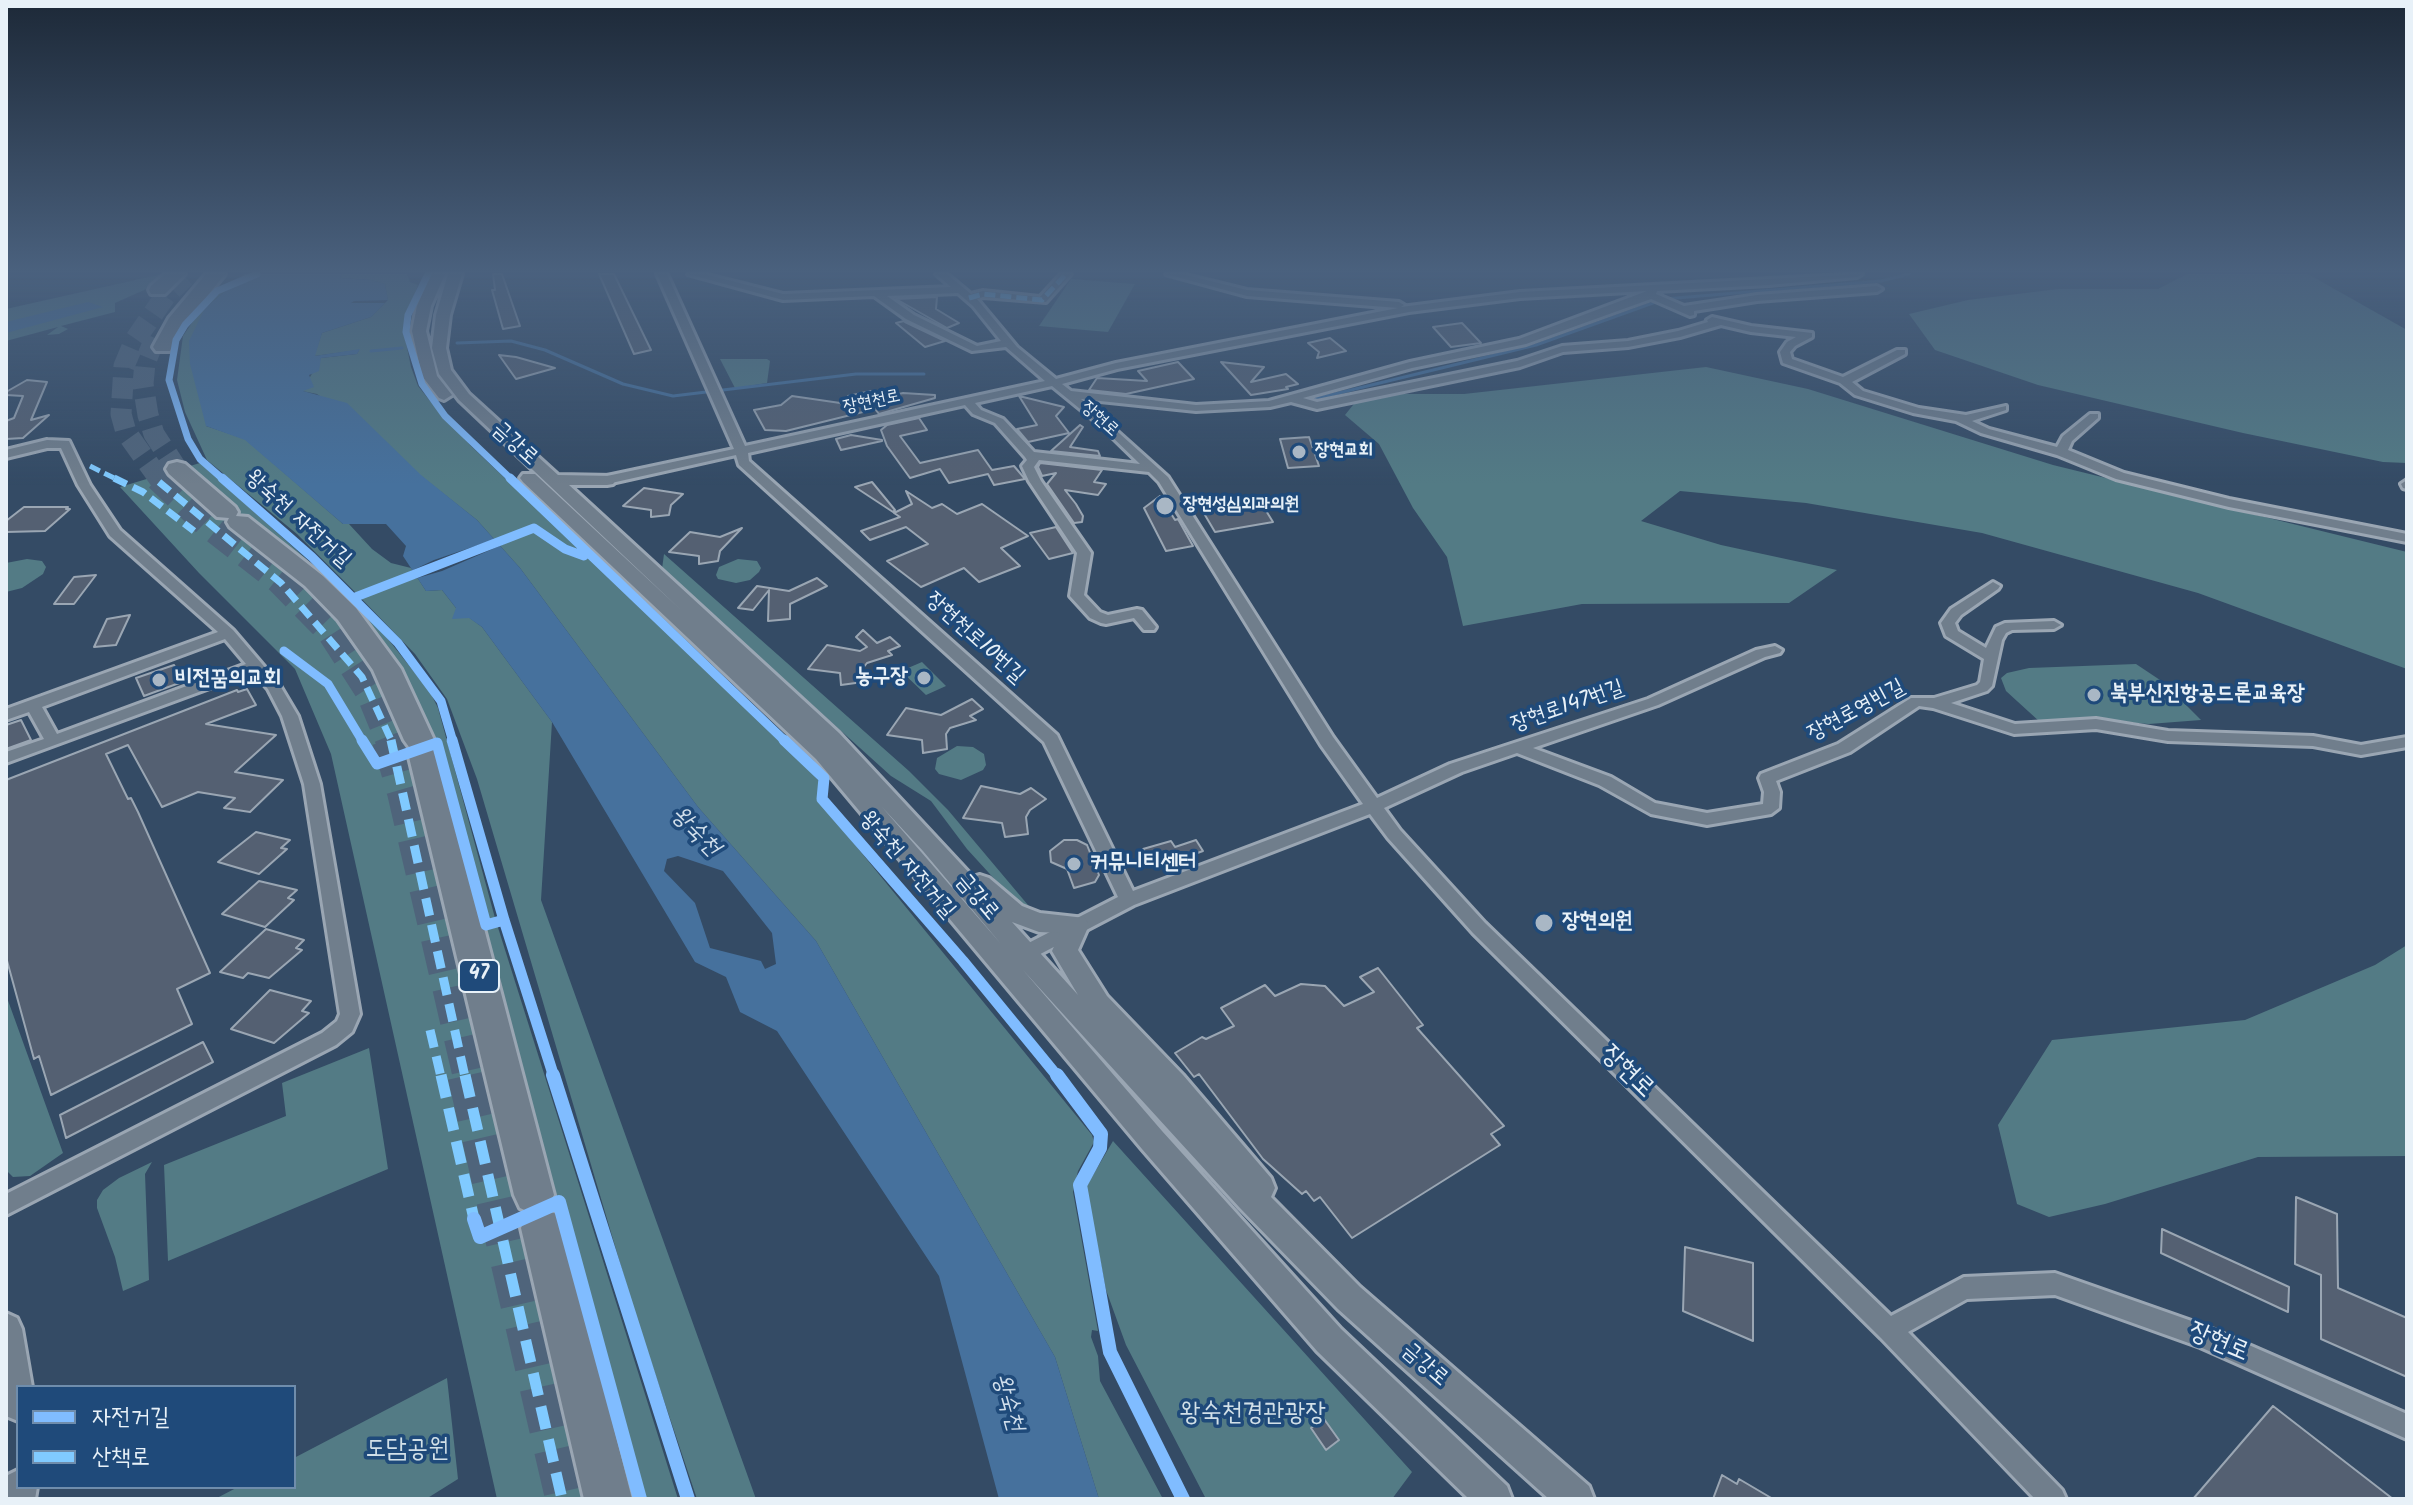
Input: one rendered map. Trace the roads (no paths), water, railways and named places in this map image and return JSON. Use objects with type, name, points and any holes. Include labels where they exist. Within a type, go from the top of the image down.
[{"type":"highway","name":"47","points":[[177,469],[314,581],[347,614],[387,669],[422,749],[608,1499]]},
{"type":"main road","points":[[426,344],[429,354]]},
{"type":"main road","name":"금강로","points":[[436,344],[429,354],[430,376],[459,412],[824,754],[907,854],[1015,959],[1349,1298],[1576,1499]]},
{"type":"main road","name":"금강로","points":[[429,354],[464,397],[831,738],[931,845],[1172,1163],[1329,1340],[1494,1499]]},
{"type":"main road","points":[[553,480],[607,480]]},
{"type":"main road","points":[[585,509],[585,500],[591,492],[607,480]]},
{"type":"main road","points":[[931,845],[1013,913],[1039,922],[1076,925],[1065,951],[1098,1004],[1173,1083],[1349,1298]]},
{"type":"main road","points":[[6,1329],[16,1392]]},
{"type":"street","name":"장현천로10번길","points":[[693,344],[741,450],[743,462],[1051,739],[1128,900]]},
{"type":"street","points":[[966,344],[976,349],[1001,344]]},
{"type":"street","name":"장현로","points":[[1010,344],[1070,394],[1152,469],[1178,499],[1327,741],[1394,834],[1479,928],[1889,1330],[2053,1499]]},
{"type":"street","name":"장현천로","points":[[607,480],[1222,344]]},
{"type":"street","points":[[1070,394],[1196,408],[1245,407],[1292,399],[1410,365],[1511,344]]},
{"type":"street","points":[[1292,399],[1317,406],[1520,364],[1562,349],[1625,344]]},
{"type":"street","points":[[1791,344],[1785,352],[1787,361],[1844,381],[1859,393],[1917,411],[1967,419]]},
{"type":"street","points":[[1844,381],[1901,352]]},
{"type":"street","points":[[967,401],[977,412],[999,421],[1031,455],[1033,461],[1028,466],[1035,481],[1084,553],[1077,596],[1095,615],[1106,620],[1137,613],[1149,627]]},
{"type":"street","points":[[2002,408],[1962,421],[1985,431],[2061,452],[2120,476],[2229,503],[2407,538]]},
{"type":"street","points":[[2061,452],[2067,439],[2094,416]]},
{"type":"street","points":[[6,454],[47,444],[65,444],[84,485],[115,533],[228,633],[257,665],[290,716],[306,759],[349,1019],[329,1039],[6,1205]]},
{"type":"street","name":"장현로","points":[[1031,455],[1152,469]]},
{"type":"street","points":[[1991,657],[1951,633],[1948,623],[1956,612],[1993,586]]},
{"type":"street","points":[[1935,703],[1982,688],[1987,683],[1991,657],[2001,630],[2019,625],[2054,625]]},
{"type":"street","points":[[6,715],[228,633]]},
{"type":"street","name":"장현로147번길","points":[[1374,806],[1456,768],[1653,702],[1761,653],[1775,650]]},
{"type":"street","points":[[6,758],[257,665]]},
{"type":"street","name":"장현로영빈길","points":[[1518,748],[1605,781],[1651,808],[1707,819],[1771,808],[1772,792],[1767,778],[1844,748],[1916,701],[1935,703],[2014,729],[2096,724],[2168,736],[2313,741],[2361,750],[2407,742]]},
{"type":"street","points":[[33,705],[53,741]]},
{"type":"street","points":[[1015,959],[1128,900],[1374,806]]},
{"type":"street","name":"장현로","points":[[1889,1330],[1964,1288],[2055,1284],[2203,1337],[2407,1427]]},
{"type":"water","name":"왕숙천","points":[[189,344],[319,344],[315,356],[360,349],[357,354],[321,358],[319,371],[309,375],[314,387],[303,391],[347,403],[421,475],[477,520],[520,568],[698,807],[816,941],[1055,1357],[1099,1499],[999,1499],[939,1276],[777,1031],[740,1012],[726,977],[695,962],[552,722],[482,627],[469,618],[452,619],[456,608],[442,590],[426,591],[403,556],[406,546],[386,524],[343,524],[245,440],[206,426],[190,364]],"holes":[[[678,856],[723,871],[772,933],[776,964],[765,969],[761,961],[710,948],[695,903],[664,871],[667,859]]]},
{"type":"waterway","points":[[523,344],[545,350],[623,384],[673,396],[856,374],[924,374]]},
{"type":"waterway","points":[[1314,399],[1538,344]]},
{"type":"waterway","points":[[371,351],[402,348]]},
{"type":"tunnel","points":[[133,344],[124,366],[121,414],[126,432],[160,480]]},
{"type":"tunnel","points":[[153,344],[145,363],[143,384],[148,415],[154,434],[177,469]]},
{"type":"tunnel","points":[[160,480],[206,524],[278,580],[331,634],[369,693],[389,742]]},
{"type":"tunnel","points":[[389,740],[404,792],[470,1077]]},
{"type":"tunnel","points":[[469,1075],[567,1499]]},
{"type":"place","name":"장현교회","points":[[1299,452]]},
{"type":"place","name":"장현성심외과의원","points":[[1165,506]]},
{"type":"place","name":"농구장","points":[[924,678]]},
{"type":"place","name":"비전꿈의교회","points":[[159,680]]},
{"type":"place","name":"북부신진항공드론교육장","points":[[2094,695]]},
{"type":"place","name":"커뮤니티센터","points":[[1074,864]]},
{"type":"place","name":"장현의원","points":[[1544,923]]},
{"type":"park label","name":"왕숙천경관광장","points":[[1253,1416]]},
{"type":"park label","name":"도담공원","points":[[407,1452]]}]
